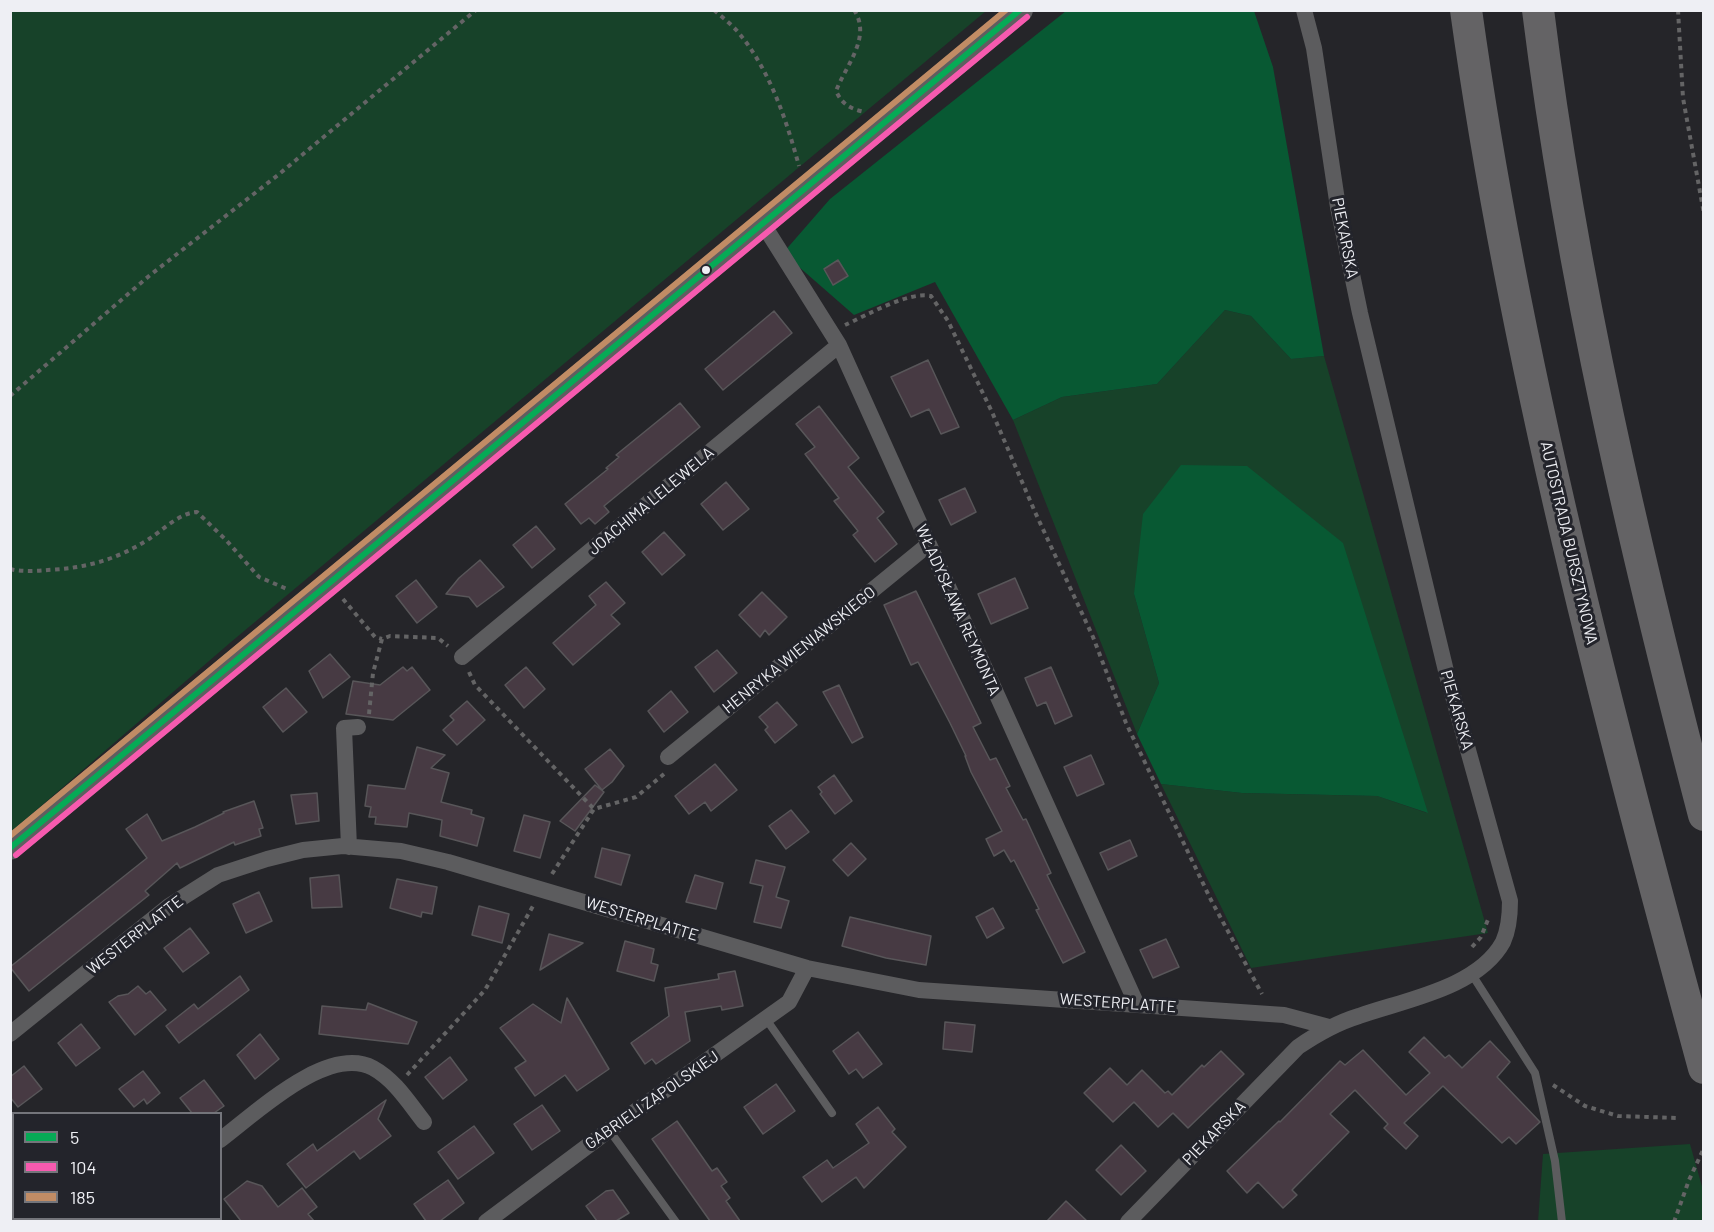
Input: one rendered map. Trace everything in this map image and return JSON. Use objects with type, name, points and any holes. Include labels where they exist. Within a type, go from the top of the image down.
[{"type":"highway","name":"AUTOSTRADA BURSZTYNOWA","points":[[1466,10],[1501,224],[1560,513],[1641,835],[1700,1053]]},
{"type":"highway","points":[[1538,10],[1558,150],[1584,298],[1637,545],[1704,815]]},
{"type":"street","points":[[10,848],[1021,10]]},
{"type":"street","name":"PIEKARSKA","points":[[1128,1221],[1298,1047],[1329,1027],[1431,993],[1471,973],[1488,960],[1503,942],[1510,922],[1510,901],[1446,670],[1360,313],[1338,207],[1314,48],[1304,10]]},
{"type":"street","name":"WŁADYSŁAWA REYMONTA","points":[[763,224],[835,338],[1137,1005]]},
{"type":"street","name":"JOACHIMA LELEWELA","points":[[462,657],[835,338]]},
{"type":"street","name":"HENRYKA WIENIAWSKIEGO","points":[[668,757],[929,544]]},
{"type":"street","points":[[349,847],[344,728],[358,726]]},
{"type":"street","name":"WESTERPLATTE","points":[[10,1034],[169,906],[218,875],[303,850],[349,847],[401,851],[438,860],[807,968],[919,990],[1284,1015],[1329,1027]]},
{"type":"street","name":"GABRIELI ZAPOLSKIEJ","points":[[486,1221],[789,1002],[807,968]]},
{"type":"street","points":[[222,1138],[302,1078],[339,1064],[371,1067],[396,1087],[424,1122]]},
{"type":"lane","points":[[1471,973],[1535,1073],[1555,1161],[1562,1221]]},
{"type":"lane","points":[[766,1019],[832,1113]]},
{"type":"lane","points":[[609,1130],[676,1221]]},
{"type":"path","points":[[10,396],[149,276],[278,175],[476,10]]},
{"type":"path","points":[[714,10],[738,31],[763,68],[781,108],[800,170]]},
{"type":"path","points":[[854,10],[862,27],[836,91],[841,102],[855,110],[868,113]]},
{"type":"path","points":[[1678,10],[1683,98],[1704,214]]},
{"type":"path","points":[[835,338],[885,307],[922,294],[931,296],[948,321],[992,412],[1093,637],[1126,723],[1210,900],[1272,1014]]},
{"type":"path","points":[[10,569],[37,571],[88,566],[113,558],[140,545],[184,515],[197,512],[259,577],[291,590]]},
{"type":"path","points":[[350,567],[350,584],[343,598],[375,637],[382,639],[390,636],[438,638],[462,657],[475,685],[594,809]]},
{"type":"path","points":[[358,726],[368,720],[374,673],[382,639]]},
{"type":"path","points":[[396,1087],[485,990],[542,890],[594,809],[636,797],[675,765],[668,757]]},
{"type":"path","points":[[1468,950],[1481,937],[1490,912]]},
{"type":"path","points":[[1535,1073],[1585,1106],[1618,1116],[1678,1118]]},
{"type":"path","points":[[1674,1221],[1704,1148]]},
{"type":"green space","points":[[11,11],[986,11],[231,642],[11,832]]},
{"type":"green space","points":[[1066,11],[1254,11],[1273,67],[1324,356],[1291,359],[1251,316],[1225,310],[1157,384],[1062,397],[1013,420],[935,282],[854,315],[783,253],[830,199]]},
{"type":"green space","points":[[1225,310],[1251,316],[1291,359],[1324,356],[1488,933],[1251,968],[1161,784],[1242,793],[1377,796],[1427,813],[1134,594],[1159,683],[1137,734],[1013,420],[1062,397],[1157,384]]},
{"type":"green space","points":[[1181,465],[1247,466],[1343,543],[1428,813],[1377,796],[1242,793],[1161,784],[1137,734],[1159,683],[1134,594],[1143,514]]},
{"type":"green space","points":[[1690,1144],[1703,1190],[1703,1221],[1538,1222],[1543,1154]]},
{"type":"building","points":[[838,260],[848,276],[833,285],[824,269]]},
{"type":"building","points":[[774,311],[792,333],[723,390],[705,369]]},
{"type":"building","points":[[928,360],[959,427],[941,434],[929,409],[911,417],[891,377]]},
{"type":"building","points":[[680,403],[700,427],[604,506],[609,512],[595,524],[589,518],[581,524],[565,504],[608,469],[606,468],[619,457],[616,455]]},
{"type":"building","points":[[819,406],[859,458],[848,467],[884,512],[877,518],[897,544],[875,562],[853,535],[858,531],[834,501],[839,498],[805,454],[815,447],[796,424]]},
{"type":"building","points":[[726,482],[749,509],[723,530],[701,504]]},
{"type":"building","points":[[965,488],[976,512],[951,525],[939,500]]},
{"type":"building","points":[[536,526],[555,549],[532,568],[513,545]]},
{"type":"building","points":[[664,532],[685,555],[662,575],[642,552]]},
{"type":"building","points":[[480,560],[504,587],[477,607],[469,597],[446,594],[459,578]]},
{"type":"building","points":[[1015,578],[1028,608],[991,624],[978,594]]},
{"type":"building","points":[[416,580],[437,607],[417,623],[396,596]]},
{"type":"building","points":[[606,582],[625,603],[611,615],[620,624],[573,665],[553,643],[596,605],[589,596]]},
{"type":"building","points":[[916,591],[981,723],[973,727],[990,760],[996,758],[1010,786],[1006,788],[1023,820],[1026,819],[1051,873],[1047,875],[1085,952],[1063,963],[1014,860],[1011,862],[1004,850],[994,856],[986,839],[1002,831],[971,772],[950,723],[918,662],[911,665],[884,605]]},
{"type":"building","points":[[762,592],[787,617],[769,635],[765,630],[760,637],[739,615]]},
{"type":"building","points":[[717,650],[737,673],[714,692],[695,667]]},
{"type":"building","points":[[330,654],[350,677],[323,698],[309,671]]},
{"type":"building","points":[[403,667],[407,671],[412,667],[430,690],[393,720],[346,714],[353,681],[380,685]]},
{"type":"building","points":[[526,667],[545,689],[524,708],[505,685]]},
{"type":"building","points":[[1051,667],[1072,716],[1055,724],[1046,702],[1037,706],[1025,678]]},
{"type":"building","points":[[839,685],[863,737],[852,743],[823,692]]},
{"type":"building","points":[[286,688],[307,712],[283,732],[263,707]]},
{"type":"building","points":[[671,691],[688,712],[664,732],[648,711]]},
{"type":"building","points":[[467,701],[485,720],[457,745],[443,730],[454,720],[450,716]]},
{"type":"building","points":[[777,702],[797,725],[775,743],[765,730],[768,727],[759,717]]},
{"type":"building","points":[[417,747],[445,755],[431,768],[449,773],[441,802],[472,810],[471,814],[484,818],[477,846],[440,836],[442,820],[409,813],[407,827],[375,824],[376,817],[369,817],[371,807],[365,806],[368,785],[405,789]]},
{"type":"building","points":[[610,749],[624,766],[612,782],[602,790],[585,769]]},
{"type":"building","points":[[1091,755],[1104,784],[1077,796],[1064,767]]},
{"type":"building","points":[[715,764],[737,790],[711,811],[705,802],[689,814],[675,796]]},
{"type":"building","points":[[834,775],[852,801],[835,814],[820,794],[822,792],[818,787]]},
{"type":"building","points":[[595,785],[604,792],[575,831],[560,821]]},
{"type":"building","points":[[317,793],[319,821],[296,824],[291,795]]},
{"type":"building","points":[[254,801],[263,828],[259,829],[261,836],[235,845],[234,842],[180,868],[177,863],[145,891],[149,895],[29,991],[10,967],[147,858],[126,829],[147,814],[162,841],[223,812]]},
{"type":"building","points":[[791,810],[809,832],[786,849],[769,826]]},
{"type":"building","points":[[524,815],[550,822],[540,858],[514,851]]},
{"type":"building","points":[[1130,840],[1137,856],[1108,870],[1100,853]]},
{"type":"building","points":[[851,843],[866,859],[848,876],[833,860]]},
{"type":"building","points":[[602,848],[630,855],[621,885],[595,877]]},
{"type":"building","points":[[756,860],[785,867],[776,897],[789,901],[781,928],[754,922],[763,886],[750,883]]},
{"type":"building","points":[[339,875],[342,907],[312,908],[310,878]]},
{"type":"building","points":[[695,875],[723,883],[716,909],[686,902]]},
{"type":"building","points":[[397,879],[437,887],[432,914],[422,912],[421,917],[390,908]]},
{"type":"building","points":[[259,892],[272,921],[246,933],[233,904]]},
{"type":"building","points":[[479,906],[509,914],[502,943],[472,935]]},
{"type":"building","points":[[993,908],[1004,928],[987,938],[976,917]]},
{"type":"building","points":[[850,917],[931,936],[926,965],[886,958],[842,946]]},
{"type":"building","points":[[190,928],[209,953],[183,972],[164,948]]},
{"type":"building","points":[[549,934],[583,943],[540,970]]},
{"type":"building","points":[[1166,939],[1179,967],[1153,978],[1140,950]]},
{"type":"building","points":[[625,941],[654,949],[651,963],[658,965],[654,981],[617,971]]},
{"type":"building","points":[[735,971],[743,1006],[722,1010],[721,1006],[685,1012],[690,1041],[656,1064],[652,1059],[645,1064],[631,1043],[669,1016],[665,988],[719,979],[718,974]]},
{"type":"building","points":[[240,976],[249,990],[179,1043],[166,1026],[194,1004],[198,1009]]},
{"type":"building","points":[[138,986],[146,994],[150,991],[166,1010],[135,1035],[109,1002],[118,996],[128,994]]},
{"type":"building","points":[[567,998],[609,1069],[577,1091],[565,1075],[535,1096],[515,1068],[526,1061],[500,1028],[533,1004],[561,1023]]},
{"type":"building","points":[[368,1003],[417,1022],[408,1044],[319,1034],[322,1006],[366,1010]]},
{"type":"building","points":[[945,1022],[975,1025],[972,1052],[943,1049]]},
{"type":"building","points":[[81,1024],[100,1048],[76,1066],[58,1043]]},
{"type":"building","points":[[858,1032],[882,1064],[863,1078],[856,1069],[849,1074],[833,1051]]},
{"type":"building","points":[[260,1034],[279,1059],[255,1079],[237,1055]]},
{"type":"building","points":[[1424,1037],[1445,1058],[1449,1055],[1462,1068],[1490,1041],[1510,1062],[1497,1077],[1540,1122],[1516,1144],[1509,1137],[1502,1143],[1443,1086],[1404,1123],[1418,1136],[1406,1149],[1384,1128],[1388,1124],[1355,1090],[1330,1114],[1349,1132],[1292,1190],[1297,1195],[1283,1208],[1258,1182],[1247,1193],[1227,1171],[1280,1122],[1340,1061],[1345,1065],[1363,1050],[1406,1095],[1430,1073],[1409,1052]]},
{"type":"building","points":[[1221,1051],[1244,1074],[1188,1128],[1173,1113],[1158,1127],[1134,1102],[1113,1122],[1084,1093],[1110,1068],[1127,1085],[1142,1070],[1165,1093],[1168,1091],[1172,1095],[1202,1065],[1204,1067]]},
{"type":"building","points":[[450,1057],[467,1080],[443,1099],[425,1077]]},
{"type":"building","points":[[24,1066],[42,1089],[18,1107],[10,1097],[10,1077]]},
{"type":"building","points":[[143,1071],[160,1093],[147,1104],[144,1099],[134,1107],[119,1089]]},
{"type":"building","points":[[204,1080],[224,1106],[215,1112],[191,1112],[180,1098]]},
{"type":"building","points":[[776,1084],[795,1111],[763,1134],[744,1107]]},
{"type":"building","points":[[386,1100],[378,1119],[391,1136],[360,1159],[354,1151],[306,1188],[287,1164],[313,1144],[317,1151]]},
{"type":"building","points":[[542,1105],[560,1131],[532,1150],[514,1124]]},
{"type":"building","points":[[878,1107],[895,1129],[892,1132],[906,1147],[864,1188],[856,1177],[822,1202],[803,1177],[827,1160],[833,1168],[869,1143],[856,1124]]},
{"type":"building","points":[[677,1121],[712,1171],[717,1168],[727,1182],[721,1186],[730,1198],[726,1201],[740,1221],[710,1221],[652,1139]]},
{"type":"building","points":[[474,1126],[494,1153],[458,1179],[438,1152]]},
{"type":"building","points":[[1121,1145],[1146,1171],[1121,1195],[1096,1170]]},
{"type":"building","points":[[448,1180],[464,1203],[440,1221],[426,1221],[414,1204]]},
{"type":"building","points":[[247,1181],[262,1186],[278,1207],[302,1188],[317,1207],[308,1214],[314,1221],[241,1221],[224,1199]]},
{"type":"building","points":[[613,1190],[629,1213],[616,1221],[597,1221],[586,1206],[606,1191]]},
{"type":"building","points":[[1066,1201],[1087,1221],[1047,1221]]},
{"type":"transit line","name":"185","points":[[10,836],[1006,10]]},
{"type":"transit line","name":"5","points":[[10,848],[1020,10]]},
{"type":"transit line","name":"104","points":[[16,855],[1027,17]]}]
